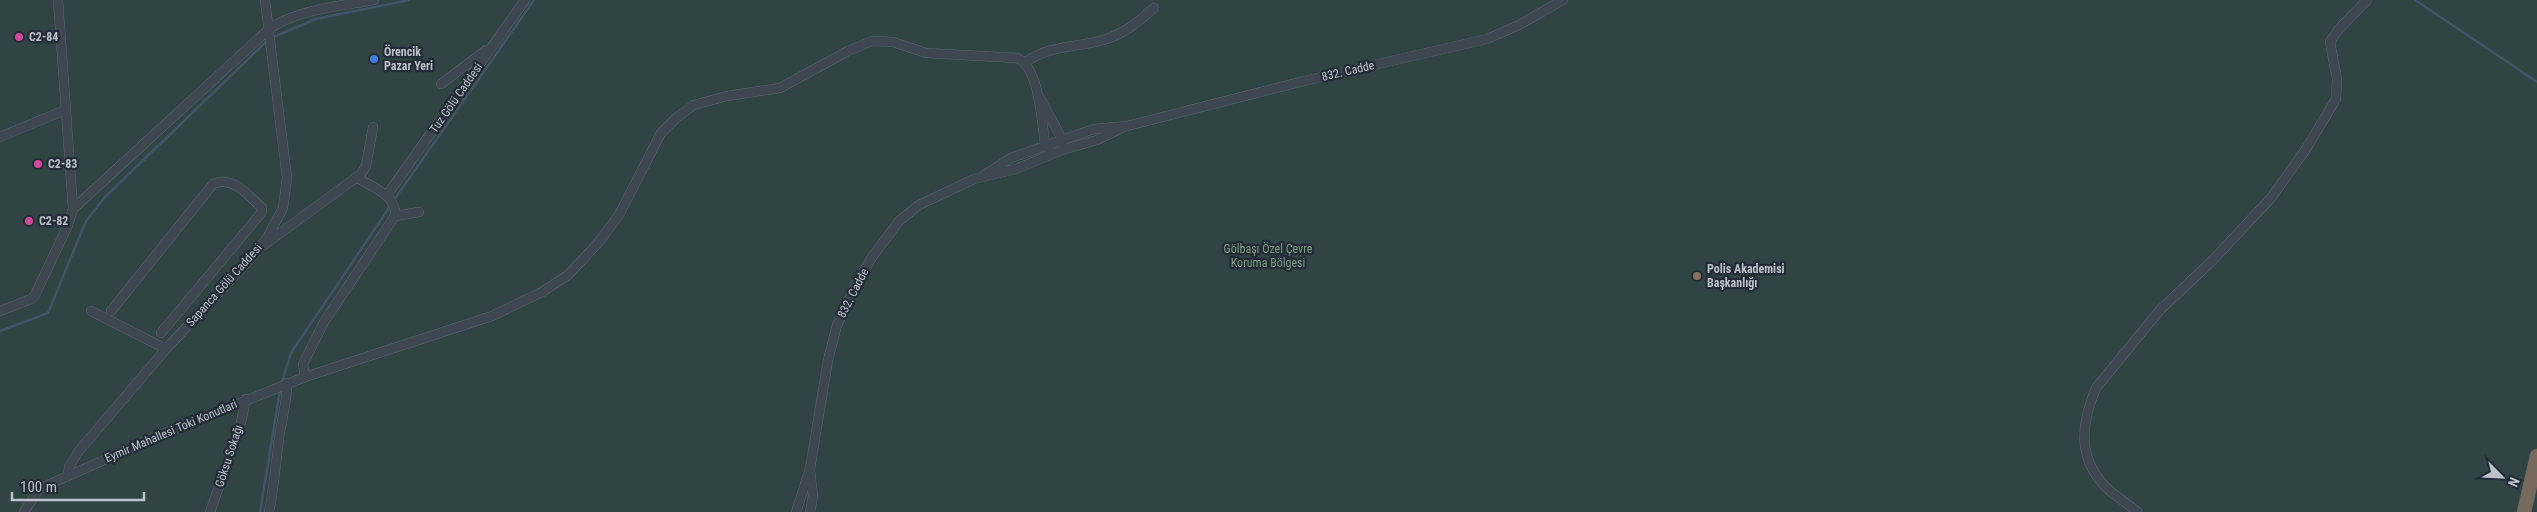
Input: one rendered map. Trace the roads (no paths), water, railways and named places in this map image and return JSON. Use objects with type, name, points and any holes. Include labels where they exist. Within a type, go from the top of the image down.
[{"type":"highway","points":[[2524,512],[2537,456]]},
{"type":"street","points":[[0,311],[31,299],[37,291],[68,225],[73,209],[58,0]]},
{"type":"street","name":"Sapanca Gölü Caddesi","points":[[68,476],[69,467],[78,452],[166,349],[257,250],[283,208],[287,178],[265,0]]},
{"type":"street","points":[[73,209],[286,21],[326,9],[374,0]]},
{"type":"street","name":"Tuz Gölü Caddesi","points":[[304,377],[303,364],[324,322],[392,204],[494,44],[525,0]]},
{"type":"street","name":"832. Cadde","points":[[796,512],[810,469],[832,343],[856,285],[890,232],[908,212],[933,198],[983,176],[1011,158],[1062,138],[1094,129],[1127,126],[1322,77],[1487,39],[1519,25],[1563,0]]},
{"type":"street","points":[[2138,512],[2110,490],[2090,467],[2083,436],[2090,402],[2096,388],[2160,310],[2212,261],[2272,198],[2336,99],[2337,79],[2330,42],[2338,30],[2367,0]]},
{"type":"street","points":[[1051,154],[1045,144],[1036,91],[1026,62],[1038,54],[1102,41],[1130,29],[1154,8]]},
{"type":"street","name":"Eymir Mahallesi Toki Konutlari","points":[[68,476],[287,383],[440,331],[492,316],[524,302],[556,283],[584,261],[619,214],[661,133],[676,118],[694,105],[727,96],[780,88],[808,75],[848,50],[872,41],[893,42],[926,53],[1017,58],[1026,62]]},
{"type":"street","points":[[441,84],[494,44]]},
{"type":"street","points":[[1036,91],[1062,138],[1062,150]]},
{"type":"street","points":[[0,137],[65,110]]},
{"type":"street","name":"832. Cadde","points":[[983,176],[1016,169],[1062,150],[1097,140],[1127,126]]},
{"type":"street","points":[[257,250],[356,178],[366,166],[373,127]]},
{"type":"street","points":[[356,178],[392,204],[419,212]]},
{"type":"street","points":[[111,311],[213,184],[229,182],[263,210],[161,334]]},
{"type":"street","points":[[210,275],[224,287]]},
{"type":"street","points":[[91,311],[166,349]]},
{"type":"street","points":[[270,512],[276,479],[279,438],[287,399],[287,383]]},
{"type":"street","name":"Göksu Sokağı","points":[[210,512],[240,427],[246,399]]},
{"type":"street","name":"832. Cadde","points":[[810,469],[813,496],[810,512]]},
{"type":"street","points":[[24,512],[39,490],[68,476]]},
{"type":"waterway","points":[[271,38],[316,19],[409,0]]},
{"type":"waterway","points":[[394,200],[534,0]]},
{"type":"waterway","points":[[2415,0],[2537,82]]},
{"type":"waterway","points":[[0,331],[48,313],[86,221],[105,197],[267,41]]},
{"type":"waterway","points":[[281,385],[291,353],[391,205]]},
{"type":"waterway","points":[[260,512],[280,390]]},
{"type":"place","name":"C2-84","points":[[19,37]]},
{"type":"place","name":"Örencik Pazar Yeri","points":[[374,59]]},
{"type":"place","name":"C2-83","points":[[38,164]]},
{"type":"place","name":"C2-82","points":[[29,221]]},
{"type":"place","name":"Polis Akademisi Başkanlığı","points":[[1697,276]]},
{"type":"park label","name":"Gölbaşı Özel Çevre Koruma Bölgesi","points":[[1268,256]]}]
